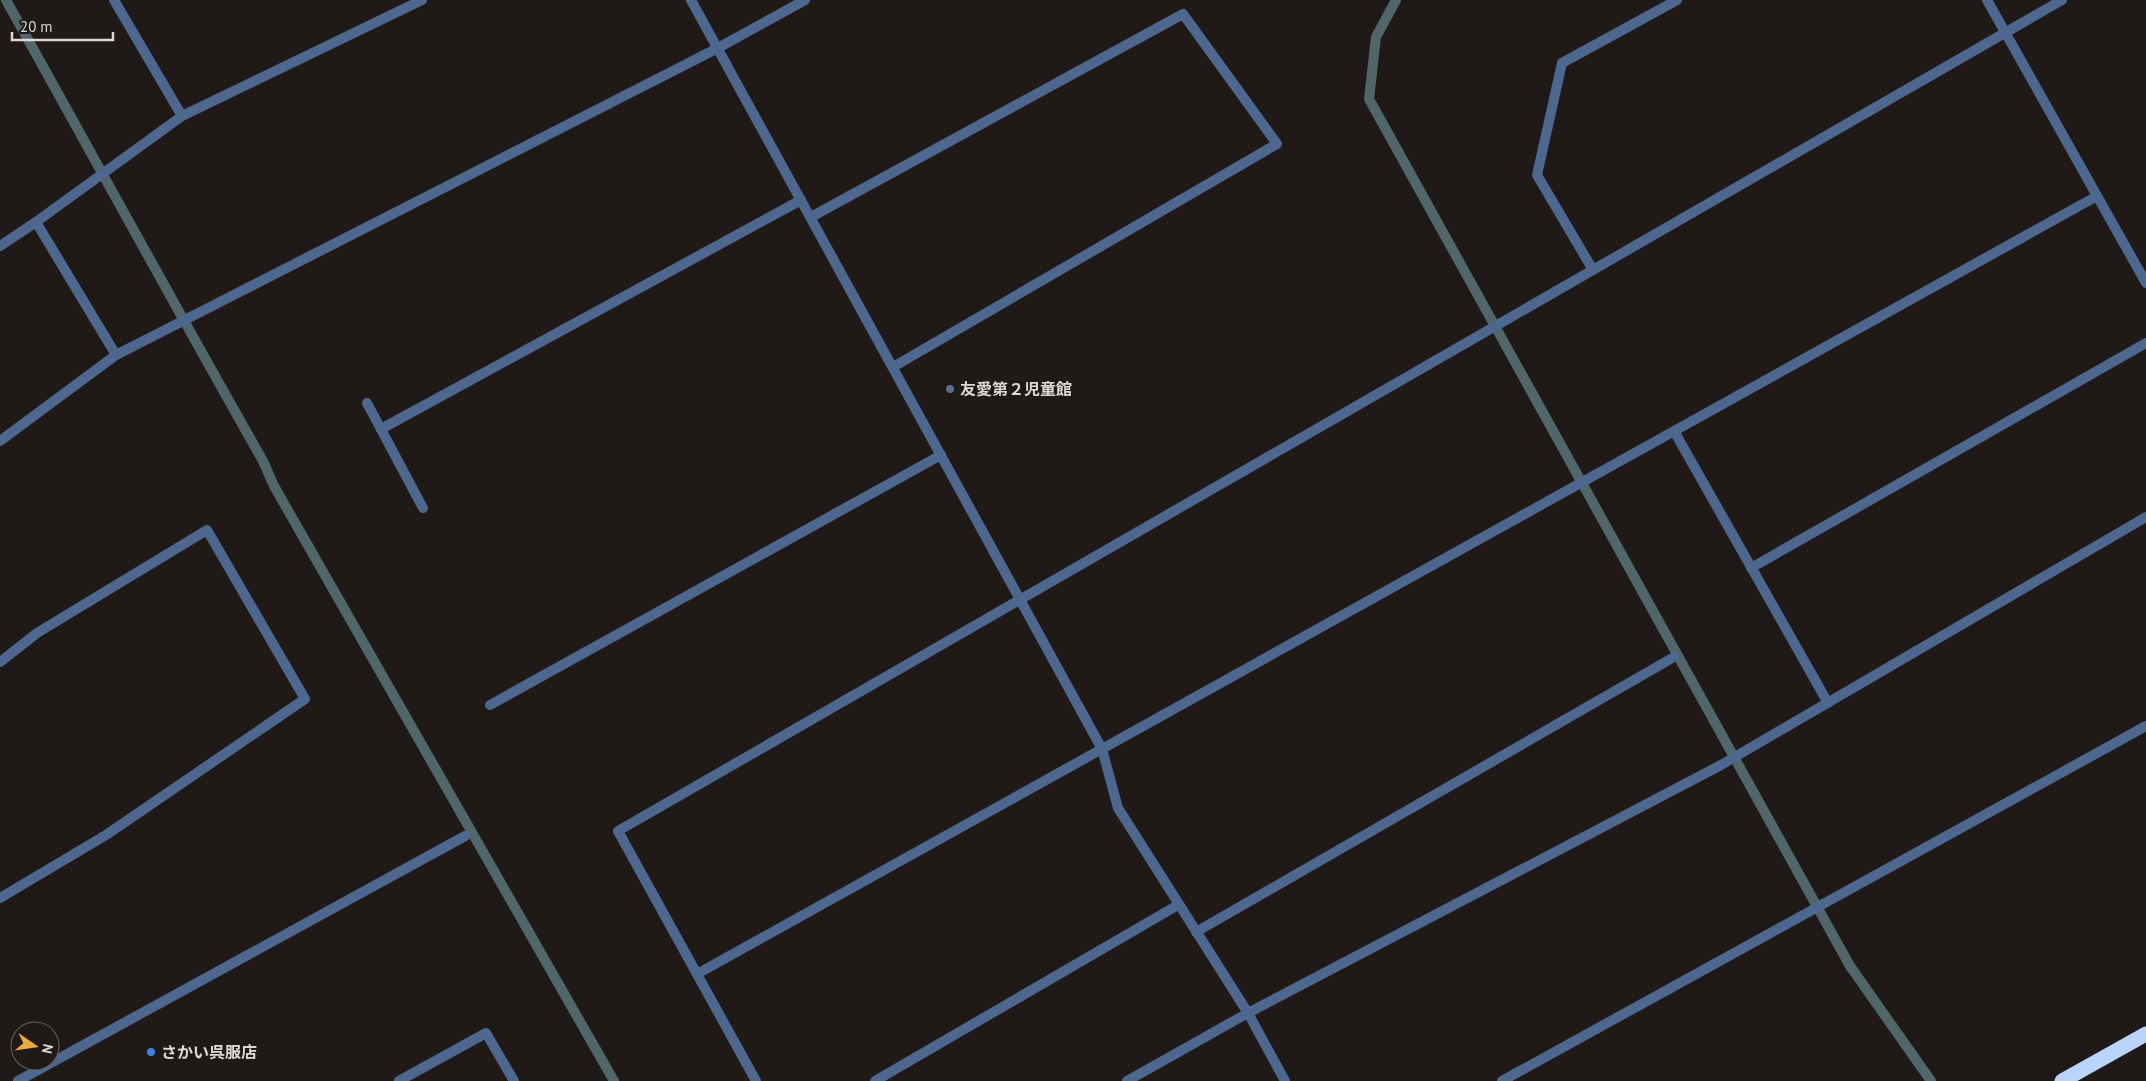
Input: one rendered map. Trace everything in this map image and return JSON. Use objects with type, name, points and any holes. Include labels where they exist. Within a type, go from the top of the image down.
[{"type":"highway","points":[[2062,1081],[2146,1034]]},
{"type":"street","points":[[114,0],[182,116]]},
{"type":"street","points":[[0,246],[182,116],[422,0]]},
{"type":"street","points":[[691,0],[1102,749],[1118,808],[1248,1013],[1285,1081]]},
{"type":"street","points":[[0,441],[116,355],[718,48],[805,0]]},
{"type":"street","points":[[1594,270],[1537,175],[1562,63],[1677,0]]},
{"type":"street","points":[[1987,0],[2097,196],[2143,271],[2146,283]]},
{"type":"street","points":[[756,1081],[618,832],[2062,0]]},
{"type":"street","points":[[811,217],[1183,14],[1277,144],[893,367]]},
{"type":"street","points":[[697,974],[2097,196]]},
{"type":"street","points":[[381,429],[801,200]]},
{"type":"street","points":[[36,222],[116,355]]},
{"type":"street","points":[[1751,568],[2146,343]]},
{"type":"street","points":[[367,403],[423,508]]},
{"type":"street","points":[[1674,431],[1828,703]]},
{"type":"street","points":[[490,705],[941,455]]},
{"type":"street","points":[[1127,1081],[1248,1013],[1721,765],[2146,517]]},
{"type":"street","points":[[0,662],[37,633],[207,530],[304,699],[106,835],[0,898]]},
{"type":"street","points":[[1196,932],[1674,657]]},
{"type":"street","points":[[1502,1081],[2146,726]]},
{"type":"street","points":[[18,1081],[464,836]]},
{"type":"street","points":[[875,1081],[1178,905]]},
{"type":"street","points":[[399,1081],[486,1033],[514,1081]]},
{"type":"waterway","points":[[6,0],[263,461],[274,486],[614,1081]]},
{"type":"waterway","points":[[1396,0],[1376,37],[1369,99],[1850,966],[1931,1081]]},
{"type":"place","name":"友愛第２児童館","points":[[950,389]]},
{"type":"place","name":"さかい呉服店","points":[[151,1052]]}]
